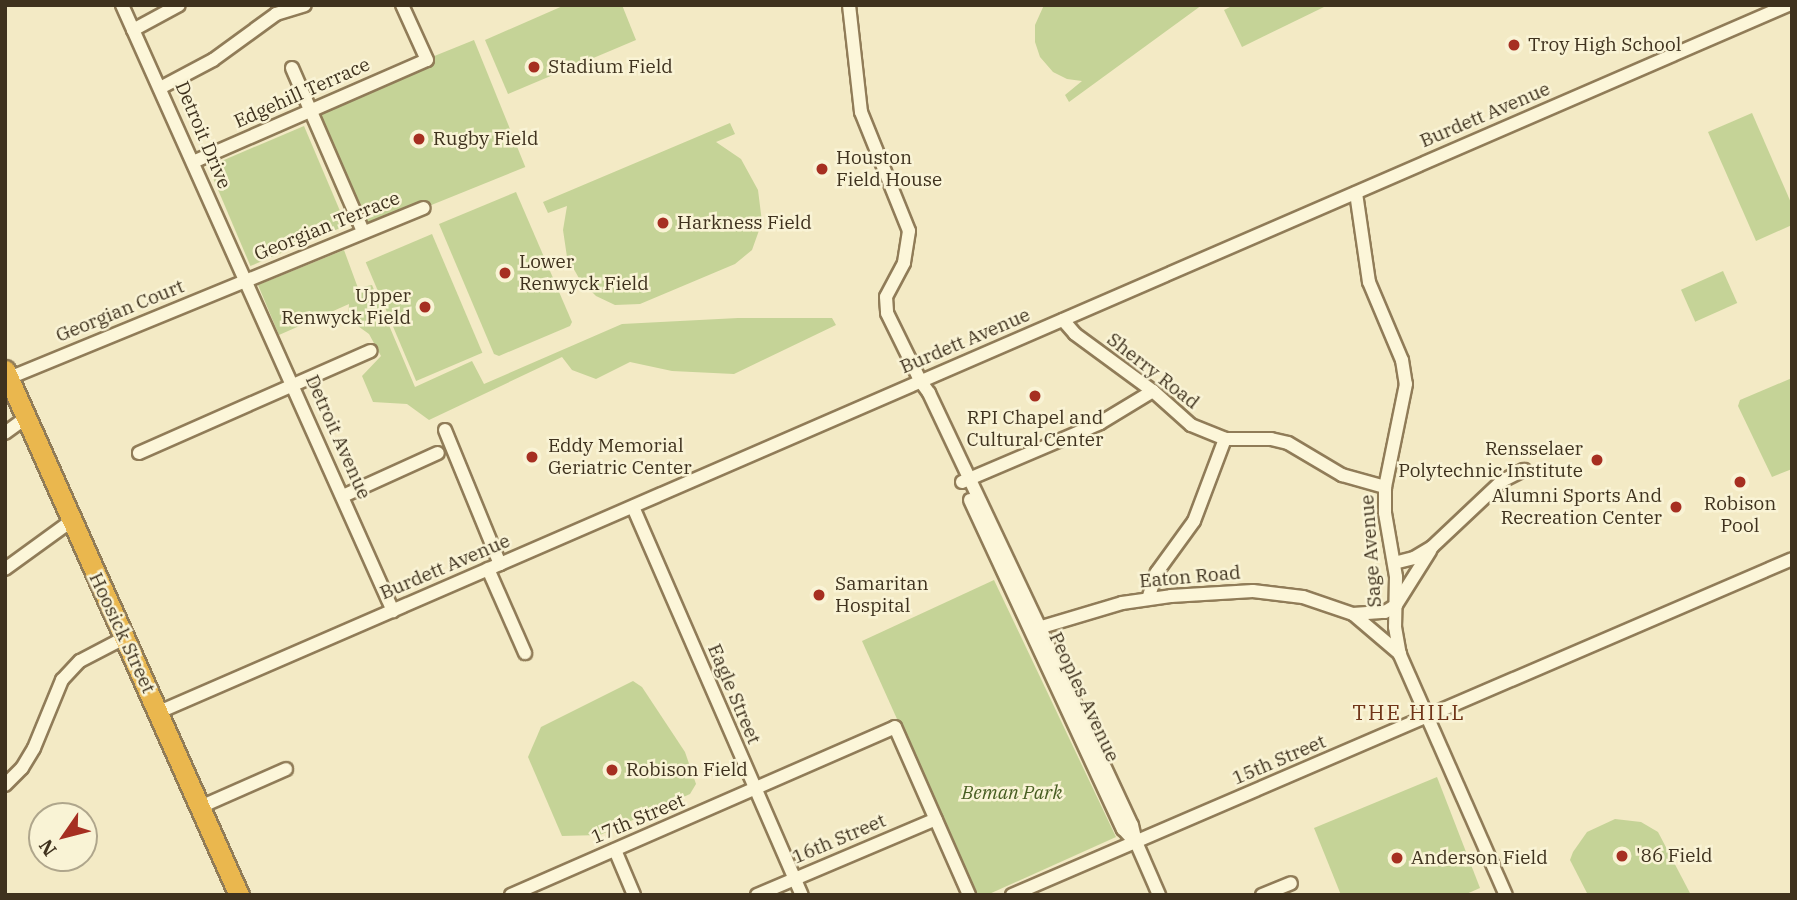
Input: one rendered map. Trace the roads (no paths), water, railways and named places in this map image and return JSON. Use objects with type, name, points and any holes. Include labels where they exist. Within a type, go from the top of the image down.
[{"type":"highway","name":"Hoosick Street","points":[[7,374],[239,895]]},
{"type":"street","name":"Detroit Drive","points":[[122,5],[162,87],[246,281]]},
{"type":"street","points":[[133,30],[179,5]]},
{"type":"street","points":[[162,87],[213,60],[276,14],[305,5]]},
{"type":"street","name":"Edgehill Terrace","points":[[193,162],[427,60],[402,5]]},
{"type":"street","name":"Peoples Avenue","points":[[849,5],[860,112],[909,230],[904,262],[888,290],[886,305],[921,382],[922,396],[1132,825],[1136,842],[1159,895]]},
{"type":"street","name":"Burdett Avenue","points":[[159,712],[1787,5]]},
{"type":"street","points":[[292,68],[363,231]]},
{"type":"street","name":"Sage Avenue","points":[[1356,193],[1369,282],[1402,360],[1406,384],[1385,487],[1394,563],[1395,627],[1400,655],[1506,895]]},
{"type":"street","name":"Georgian Terrace","points":[[246,281],[423,208]]},
{"type":"street","name":"Georgian Court","points":[[7,374],[246,281]]},
{"type":"street","name":"Detroit Avenue","points":[[246,281],[393,611]]},
{"type":"street","name":"Sherry Road","points":[[1062,320],[1075,334],[1153,391],[1191,425],[1225,439],[1271,439],[1287,443],[1342,475],[1385,487]]},
{"type":"street","points":[[139,453],[370,351]]},
{"type":"street","points":[[965,481],[1100,424],[1153,391]]},
{"type":"street","points":[[5,433],[26,418]]},
{"type":"street","points":[[445,430],[525,653]]},
{"type":"street","points":[[1148,598],[1157,572],[1194,521],[1225,439]]},
{"type":"street","points":[[344,496],[438,453]]},
{"type":"street","points":[[1394,563],[1414,558],[1432,547],[1487,494],[1524,470]]},
{"type":"street","name":"Eagle Street","points":[[633,507],[802,895]]},
{"type":"street","points":[[5,569],[71,521]]},
{"type":"street","points":[[1396,605],[1432,547]]},
{"type":"street","name":"15th Street","points":[[1012,895],[1792,559]]},
{"type":"street","name":"Eaton Road","points":[[1036,629],[1148,598],[1253,591],[1303,597],[1353,614],[1400,655]]},
{"type":"street","name":"Eaton Road","points":[[1353,614],[1385,612],[1396,605]]},
{"type":"street","points":[[5,785],[22,768],[34,748],[62,680],[80,661],[124,638]]},
{"type":"street","name":"17th Street","points":[[511,895],[895,727],[936,819]]},
{"type":"street","points":[[200,807],[286,769]]},
{"type":"street","points":[[936,819],[969,895]]},
{"type":"street","name":"16th Street","points":[[757,895],[936,819]]},
{"type":"street","points":[[615,850],[634,895]]},
{"type":"street","points":[[1262,895],[1291,883]]},
{"type":"place","name":"Troy High School","points":[[1514,45]]},
{"type":"place","name":"Stadium Field","points":[[534,67]]},
{"type":"place","name":"Rugby Field","points":[[419,139]]},
{"type":"place","name":"Houston Field House","points":[[822,169]]},
{"type":"place","name":"Harkness Field","points":[[663,223]]},
{"type":"place","name":"Lower Renwyck Field","points":[[505,273]]},
{"type":"place","name":"Upper Renwyck Field","points":[[425,307]]},
{"type":"place","name":"RPI Chapel and Cultural Center","points":[[1035,396]]},
{"type":"place","name":"Eddy Memorial Geriatric Center","points":[[532,457]]},
{"type":"place","name":"Rensselaer Polytechnic Institute","points":[[1597,460]]},
{"type":"place","name":"Robison Pool","points":[[1740,482]]},
{"type":"place","name":"Alumni Sports And Recreation Center","points":[[1676,507]]},
{"type":"place","name":"Samaritan Hospital","points":[[819,595]]},
{"type":"place","name":"Robison Field","points":[[612,770]]},
{"type":"place","name":"'86 Field","points":[[1622,856]]},
{"type":"place","name":"Anderson Field","points":[[1397,858]]},
{"type":"district","name":"THE HILL","points":[[1409,712]]},
{"type":"park label","name":"Beman Park","points":[[1012,793]]}]
